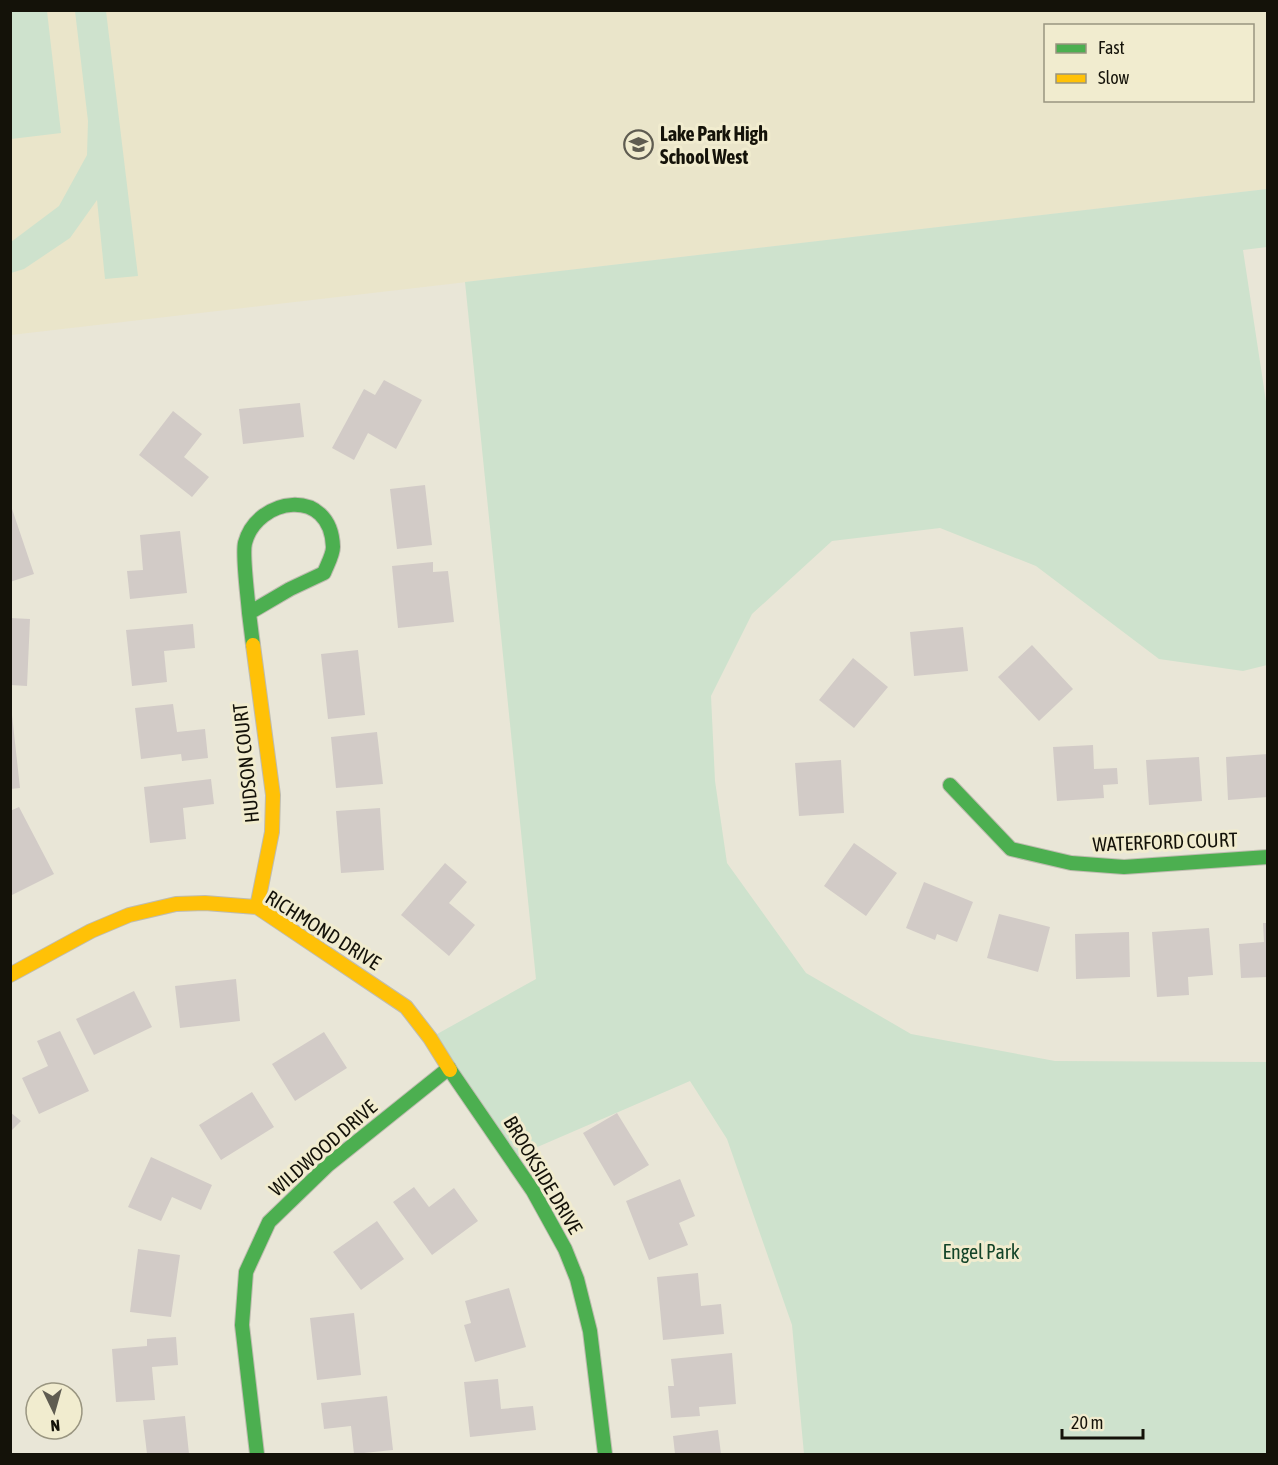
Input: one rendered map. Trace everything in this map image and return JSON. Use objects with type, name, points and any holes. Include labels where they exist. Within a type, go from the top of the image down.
[{"type":"street","name":"HUDSON COURT","points":[[249,613],[290,589],[324,573],[333,548],[327,522],[312,507],[289,504],[271,511],[253,527],[245,544],[249,613],[273,795],[272,832],[257,907]]},
{"type":"street","name":"WATERFORD COURT","points":[[950,785],[1011,849],[1071,863],[1124,867],[1268,857]]},
{"type":"street","name":"RICHMOND DRIVE","points":[[10,975],[91,931],[129,915],[176,904],[205,903],[257,907],[406,1008],[430,1038],[449,1068]]},
{"type":"street","name":"WILDWOOD DRIVE","points":[[257,1455],[242,1325],[246,1272],[269,1222],[328,1165],[449,1068]]},
{"type":"street","name":"BROOKSIDE DRIVE","points":[[449,1068],[534,1191],[565,1249],[577,1279],[590,1331],[605,1455]]},
{"type":"shaded area","name":"Lake Park High School West","points":[[10,11],[1267,11],[1267,189],[11,335]]},
{"type":"green space","points":[[10,11],[47,11],[61,133],[11,139]]},
{"type":"green space","points":[[75,11],[106,11],[138,276],[105,279],[97,200],[70,238],[24,269],[11,273],[11,242],[59,206],[87,155],[88,121]]},
{"type":"green space","name":"Engel Park","points":[[1267,189],[1267,247],[1243,250],[1267,408],[1267,665],[1243,671],[1159,659],[1036,566],[940,528],[832,541],[752,614],[711,696],[715,781],[727,863],[806,973],[911,1034],[1055,1061],[1267,1062],[1267,1454],[804,1454],[792,1325],[727,1139],[690,1081],[512,1158],[430,1038],[536,979],[465,282]]},
{"type":"building","points":[[384,380],[422,400],[396,449],[368,433],[354,460],[332,448],[364,389],[375,395]]},
{"type":"building","points":[[300,403],[304,437],[243,444],[239,409]]},
{"type":"building","points":[[173,411],[202,434],[184,457],[209,477],[192,497],[139,455]]},
{"type":"building","points":[[425,485],[432,545],[397,549],[390,489]]},
{"type":"building","points":[[10,503],[34,574],[10,582]]},
{"type":"building","points":[[180,531],[187,593],[130,599],[127,571],[143,570],[140,535]]},
{"type":"building","points":[[433,562],[433,572],[448,571],[454,622],[398,628],[392,566]]},
{"type":"building","points":[[10,618],[30,619],[27,686],[10,685]]},
{"type":"building","points":[[193,624],[195,648],[164,651],[167,682],[132,686],[126,630]]},
{"type":"building","points":[[963,627],[968,671],[914,676],[910,632]]},
{"type":"building","points":[[1032,645],[1073,689],[1039,721],[998,677]]},
{"type":"building","points":[[358,650],[365,715],[328,719],[321,654]]},
{"type":"building","points":[[853,658],[888,687],[854,728],[819,700]]},
{"type":"building","points":[[173,704],[177,732],[205,729],[208,758],[182,761],[181,754],[141,759],[135,708]]},
{"type":"building","points":[[10,715],[12,715],[20,788],[10,789]]},
{"type":"building","points":[[377,732],[383,784],[336,788],[331,737]]},
{"type":"building","points":[[1093,745],[1094,769],[1117,768],[1118,784],[1103,785],[1104,798],[1057,801],[1053,747]]},
{"type":"building","points":[[1268,754],[1268,797],[1228,800],[1226,757]]},
{"type":"building","points":[[1199,757],[1202,801],[1149,805],[1146,760]]},
{"type":"building","points":[[841,760],[844,813],[799,816],[795,763]]},
{"type":"building","points":[[211,779],[214,804],[183,808],[186,839],[150,843],[144,787]]},
{"type":"building","points":[[19,807],[54,874],[12,895],[10,811]]},
{"type":"building","points":[[380,808],[384,870],[341,873],[336,811]]},
{"type":"building","points":[[854,843],[897,873],[866,916],[824,886]]},
{"type":"building","points":[[445,863],[467,882],[449,903],[475,925],[449,956],[401,915]]},
{"type":"building","points":[[924,882],[973,902],[957,942],[937,934],[935,940],[906,928]]},
{"type":"building","points":[[999,914],[1050,927],[1038,972],[987,958]]},
{"type":"building","points":[[1263,923],[1268,923],[1268,977],[1241,978],[1239,944],[1264,942]]},
{"type":"building","points":[[1209,928],[1213,975],[1188,977],[1189,995],[1157,997],[1152,932]]},
{"type":"building","points":[[1129,932],[1130,977],[1076,979],[1075,934]]},
{"type":"building","points":[[236,979],[240,1021],[180,1028],[175,986]]},
{"type":"building","points":[[134,991],[152,1027],[94,1055],[76,1019]]},
{"type":"building","points":[[60,1031],[89,1091],[39,1114],[22,1078],[48,1066],[37,1041]]},
{"type":"building","points":[[324,1032],[347,1068],[295,1101],[272,1064]]},
{"type":"building","points":[[252,1092],[274,1127],[221,1160],[199,1125]]},
{"type":"building","points":[[10,1112],[21,1121],[10,1132]]},
{"type":"building","points":[[617,1113],[649,1165],[614,1186],[583,1133]]},
{"type":"building","points":[[151,1157],[212,1185],[201,1210],[172,1197],[161,1221],[128,1207]]},
{"type":"building","points":[[680,1179],[695,1216],[679,1223],[688,1245],[649,1260],[626,1201]]},
{"type":"building","points":[[414,1187],[429,1207],[454,1188],[478,1221],[432,1255],[393,1202]]},
{"type":"building","points":[[377,1221],[404,1259],[361,1290],[333,1252]]},
{"type":"building","points":[[138,1249],[180,1255],[171,1317],[130,1312]]},
{"type":"building","points":[[698,1273],[701,1306],[721,1304],[724,1334],[663,1340],[657,1277]]},
{"type":"building","points":[[509,1288],[526,1347],[475,1362],[464,1325],[471,1323],[465,1301]]},
{"type":"building","points":[[354,1313],[361,1375],[317,1380],[310,1318]]},
{"type":"building","points":[[176,1337],[178,1365],[152,1367],[155,1400],[116,1402],[112,1349],[147,1346],[147,1339]]},
{"type":"building","points":[[732,1353],[736,1404],[699,1407],[700,1416],[671,1418],[668,1386],[674,1386],[671,1359]]},
{"type":"building","points":[[498,1379],[501,1409],[533,1406],[536,1430],[470,1437],[464,1382]]},
{"type":"building","points":[[387,1396],[393,1450],[354,1454],[351,1426],[324,1429],[321,1403]]},
{"type":"building","points":[[185,1416],[189,1454],[147,1454],[143,1420]]},
{"type":"building","points":[[718,1430],[721,1454],[675,1454],[673,1436]]},
{"type":"traffic: fast","points":[[249,613],[244,549],[252,527],[264,516],[278,508],[293,505],[307,507],[320,514],[329,527],[333,547],[324,573],[290,589],[249,613],[253,645]]},
{"type":"traffic: fast","points":[[950,785],[1011,849],[1071,863],[1124,867],[1268,857]]},
{"type":"traffic: fast","points":[[257,1454],[242,1325],[246,1272],[269,1222],[328,1165],[449,1068]]},
{"type":"traffic: fast","points":[[450,1070],[533,1191],[565,1249],[577,1279],[590,1331],[605,1454]]},
{"type":"traffic: slow","points":[[253,645],[273,795],[272,832],[257,907]]},
{"type":"traffic: slow","points":[[10,975],[91,931],[129,915],[176,904],[205,903],[257,907],[406,1007],[430,1038],[450,1070]]},
{"type":"place","name":"Lake Park High School West","points":[[639,145]]}]
